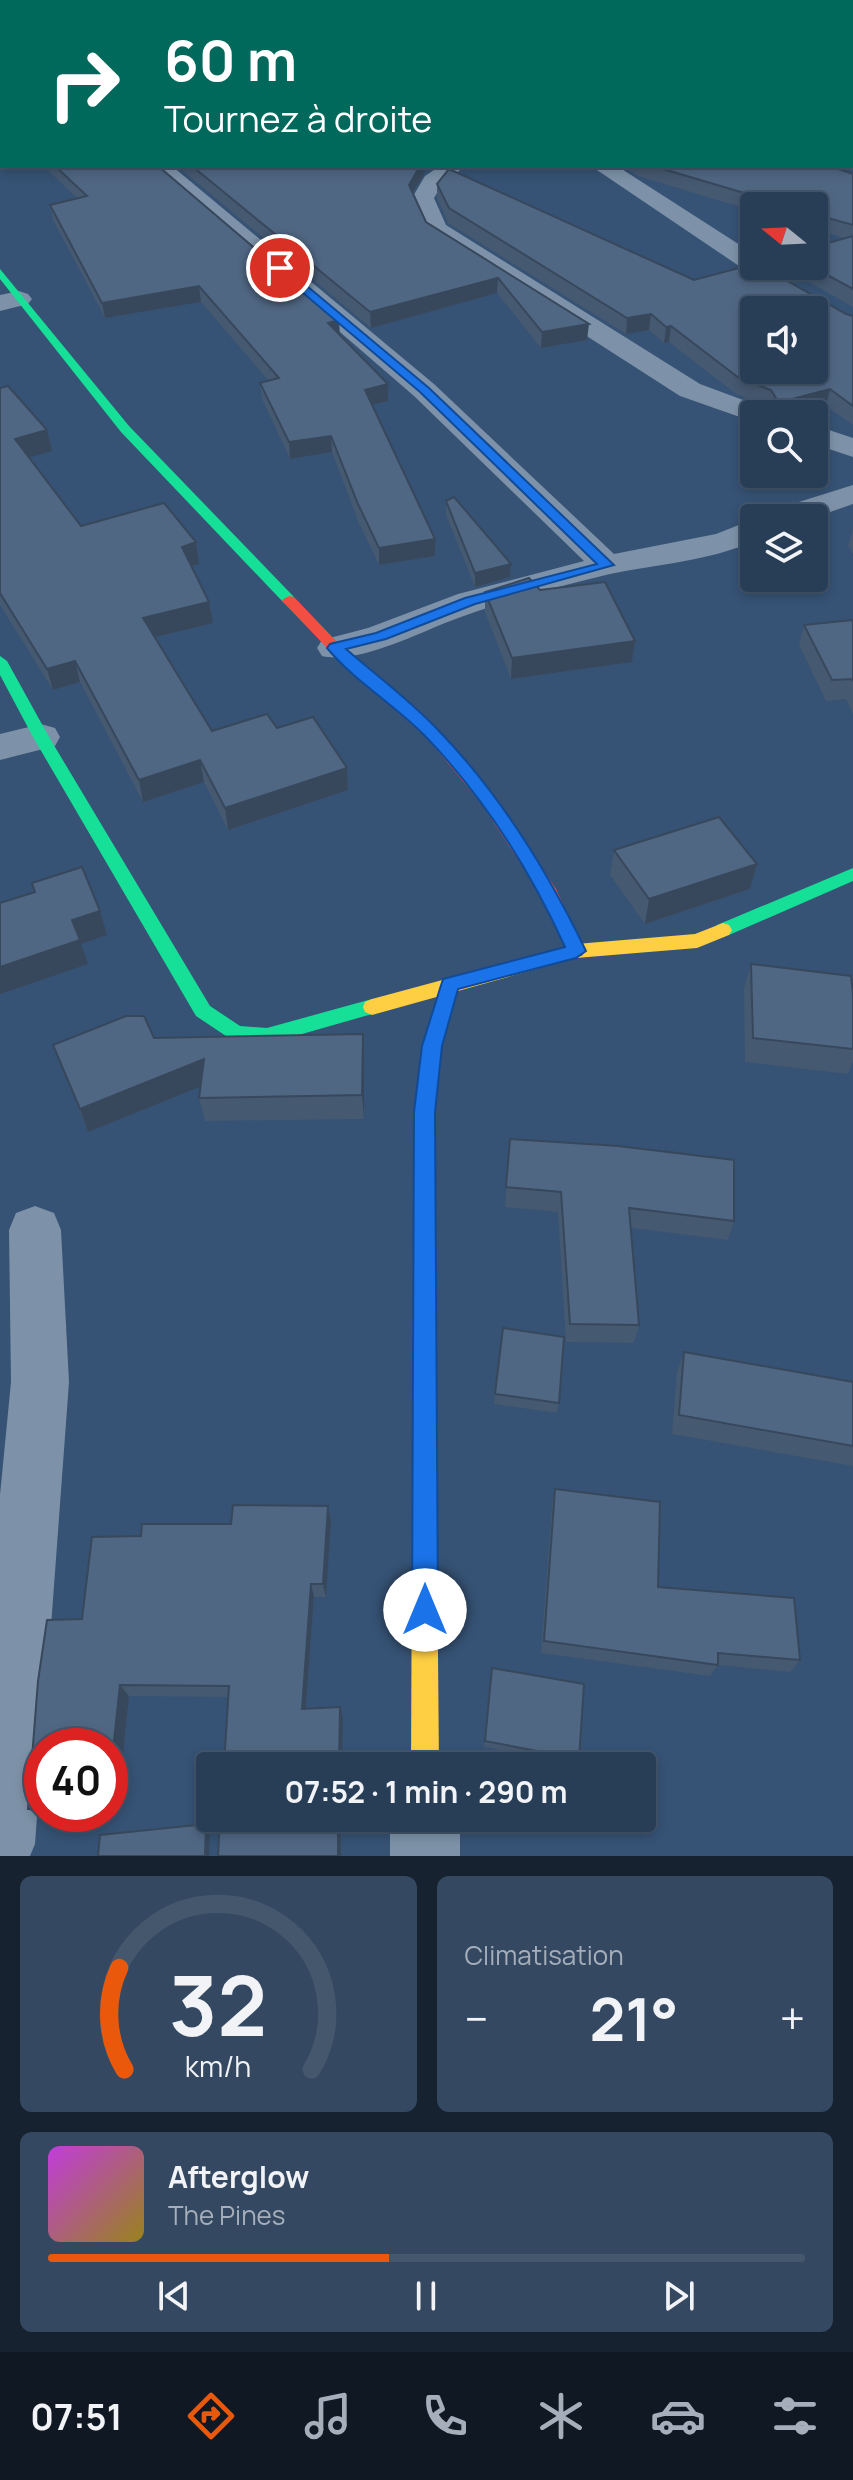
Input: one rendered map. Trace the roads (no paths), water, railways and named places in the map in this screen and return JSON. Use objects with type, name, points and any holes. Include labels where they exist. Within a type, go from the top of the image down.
[{"type":"street","points":[[161,168],[424,390],[607,565]]},
{"type":"street","points":[[451,168],[433,181],[423,198],[436,229],[690,390],[740,408]]},
{"type":"street","points":[[605,168],[740,255]]},
{"type":"street","points":[[0,272],[10,301],[84,373],[125,429],[335,648],[433,734],[487,799],[550,894],[576,951]]},
{"type":"street","points":[[828,439],[853,448]]},
{"type":"street","points":[[823,504],[853,494]]},
{"type":"street","points":[[335,648],[381,636],[470,601],[607,565],[725,542],[740,535]]},
{"type":"street","points":[[0,661],[41,737],[203,1011],[236,1033],[267,1036],[576,951],[697,941],[853,874]]},
{"type":"street","points":[[0,747],[41,737]]},
{"type":"street","points":[[425,1752],[424,1112],[432,1046],[450,984]]},
{"type":"street","points":[[0,1844],[40,1382],[35,1230]]},
{"type":"street","points":[[425,1832],[425,1856]]}]
